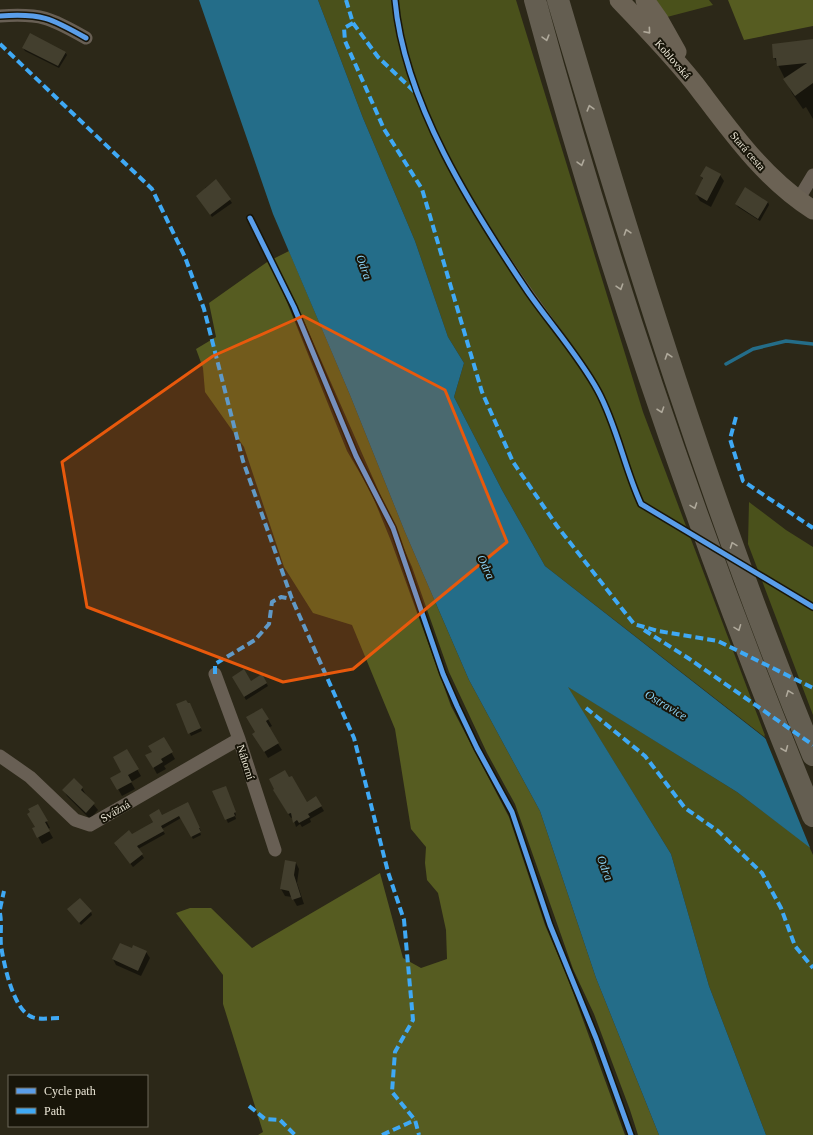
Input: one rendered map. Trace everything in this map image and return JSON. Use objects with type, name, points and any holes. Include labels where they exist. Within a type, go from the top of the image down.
[{"type":"highway","points":[[535,0],[597,217],[681,469],[731,609],[813,816]]},
{"type":"highway","points":[[558,0],[619,206],[697,446],[750,594],[813,755]]},
{"type":"street","name":"Koblovská","points":[[645,0],[659,20],[694,83]]},
{"type":"street","name":"Koblovská","points":[[620,1],[694,83]]},
{"type":"street","points":[[0,16],[33,14],[49,18],[86,38]]},
{"type":"street","name":"Stará cesta","points":[[694,83],[749,154],[805,205]]},
{"type":"street","points":[[805,205],[813,175]]},
{"type":"street","name":"Náhorní","points":[[215,674],[239,739],[275,850]]},
{"type":"street","name":"Svážná","points":[[0,756],[30,777],[75,820],[90,825],[239,739]]},
{"type":"lane","points":[[394,0],[402,47],[435,133],[463,188],[496,243],[529,293],[562,337]]},
{"type":"highlighted area","points":[[303,316],[445,390],[507,542],[353,669],[283,682],[87,607],[62,462],[213,356]]},
{"type":"green space","points":[[318,0],[516,0],[643,412],[766,738],[545,566],[502,490],[454,397],[464,363],[448,337],[415,241],[363,118]]},
{"type":"green space","points":[[656,0],[709,0],[713,5],[667,17]]},
{"type":"green space","points":[[728,0],[813,0],[813,26],[744,40]]},
{"type":"green space","points":[[289,251],[350,395],[405,532],[469,680],[540,811],[596,978],[659,1135],[638,1135],[594,1014],[573,969],[515,804],[487,753],[449,672],[412,567],[303,319],[273,259]]},
{"type":"green space","points":[[270,260],[347,451],[371,492],[391,541],[451,706],[509,817],[545,925],[567,976],[625,1135],[258,1135],[263,1132],[223,1004],[223,975],[176,913],[190,908],[211,908],[252,948],[380,873],[403,958],[421,968],[447,959],[446,930],[438,893],[427,880],[425,863],[426,847],[411,829],[395,729],[352,625],[313,613],[284,567],[244,447],[205,392],[203,368],[196,349],[216,337],[209,303]]},
{"type":"green space","points":[[749,502],[786,530],[813,547],[813,715],[748,544]]},
{"type":"green space","points":[[567,686],[737,792],[809,846],[813,855],[813,1135],[766,1135],[709,986],[671,854]]},
{"type":"water","points":[[199,0],[318,0],[363,118],[415,241],[448,337],[464,363],[454,397],[502,490],[545,566],[784,753],[813,850],[737,792],[568,687],[671,854],[709,986],[766,1135],[659,1135],[596,978],[540,811],[469,680],[405,532],[350,395],[273,214]]},
{"type":"pier","points":[[764,735],[813,769],[813,852],[811,850]]},
{"type":"building","points":[[30,33],[66,52],[58,66],[22,48]]},
{"type":"building","points":[[813,39],[813,83],[795,96],[783,79],[807,63],[777,66],[776,58],[773,58],[772,44]]},
{"type":"building","points":[[706,166],[721,174],[707,201],[695,194],[703,178],[700,176]]},
{"type":"building","points":[[216,179],[231,199],[210,215],[196,196]]},
{"type":"building","points":[[745,187],[768,202],[758,219],[735,204]]},
{"type":"building","points":[[244,669],[251,681],[262,674],[267,683],[244,697],[232,677]]},
{"type":"building","points":[[186,700],[190,703],[201,728],[188,734],[176,704]]},
{"type":"building","points":[[262,708],[269,719],[266,721],[279,743],[264,752],[252,734],[255,732],[246,717]]},
{"type":"building","points":[[164,737],[173,752],[161,759],[163,762],[153,768],[145,755],[152,752],[148,746]]},
{"type":"building","points":[[127,749],[139,769],[128,775],[132,782],[117,790],[110,778],[121,772],[113,757]]},
{"type":"building","points":[[285,770],[289,777],[292,776],[307,802],[316,796],[322,806],[308,814],[310,817],[299,823],[297,820],[293,823],[291,813],[288,814],[273,790],[274,789],[269,779]]},
{"type":"building","points":[[74,778],[83,787],[81,790],[95,803],[86,813],[62,790]]},
{"type":"building","points":[[226,786],[236,812],[234,813],[235,816],[225,820],[212,791]]},
{"type":"building","points":[[188,802],[201,832],[191,837],[179,816],[161,826],[164,831],[137,846],[143,854],[130,864],[114,843],[129,830],[132,834],[153,822],[149,815],[159,809],[162,815]]},
{"type":"building","points":[[38,804],[48,821],[45,822],[50,831],[37,838],[32,828],[35,827],[27,814],[30,812],[28,809]]},
{"type":"building","points":[[285,860],[296,862],[294,875],[301,897],[292,900],[289,891],[280,889]]},
{"type":"building","points":[[80,898],[92,911],[79,923],[67,909]]},
{"type":"building","points":[[120,943],[132,948],[133,945],[147,951],[138,971],[112,959]]},
{"type":"waterway","points":[[726,364],[753,349],[786,341],[813,344]]},
{"type":"marked path","points":[[346,0],[353,23],[378,57],[416,93]]},
{"type":"marked path","points":[[353,23],[344,28],[345,41],[384,129],[422,189],[482,392],[513,462],[557,526],[634,624],[658,631],[718,641],[813,688]]},
{"type":"marked path","points":[[0,44],[152,189],[185,257],[204,309],[243,461],[292,599],[354,738],[388,872],[404,920],[413,1020],[395,1052],[392,1092],[415,1120],[419,1135]]},
{"type":"marked path","points":[[736,417],[730,439],[743,481],[813,528]]},
{"type":"marked path","points":[[215,674],[215,664],[255,640],[269,624],[272,602],[281,597],[292,599]]},
{"type":"marked path","points":[[644,630],[688,658],[813,745]]},
{"type":"marked path","points":[[586,708],[645,756],[685,808],[718,831],[762,873],[781,908],[795,946],[813,968]]},
{"type":"marked path","points":[[0,909],[4,891]]},
{"type":"marked path","points":[[0,913],[1,946],[4,964],[10,986],[20,1005],[25,1013],[35,1018],[60,1018]]},
{"type":"marked path","points":[[249,1106],[265,1119],[280,1120],[295,1135]]},
{"type":"marked path","points":[[382,1135],[415,1120]]},
{"type":"cycle path","points":[[395,0],[401,38],[412,77],[426,115],[444,153],[485,226],[528,292],[574,353],[598,391],[605,404],[641,504],[813,607]]},
{"type":"cycle path","points":[[0,16],[26,15],[45,18],[54,21],[86,38]]},
{"type":"cycle path","points":[[250,218],[294,307],[356,456],[393,528],[443,674],[457,706],[477,748],[512,812],[550,925],[596,1038],[631,1135]]},
{"type":"water label","name":"Odra","points":[[364,267]]},
{"type":"water label","name":"Odra","points":[[486,567]]},
{"type":"water label","name":"Ostravice","points":[[666,705]]},
{"type":"water label","name":"Odra","points":[[605,868]]}]
